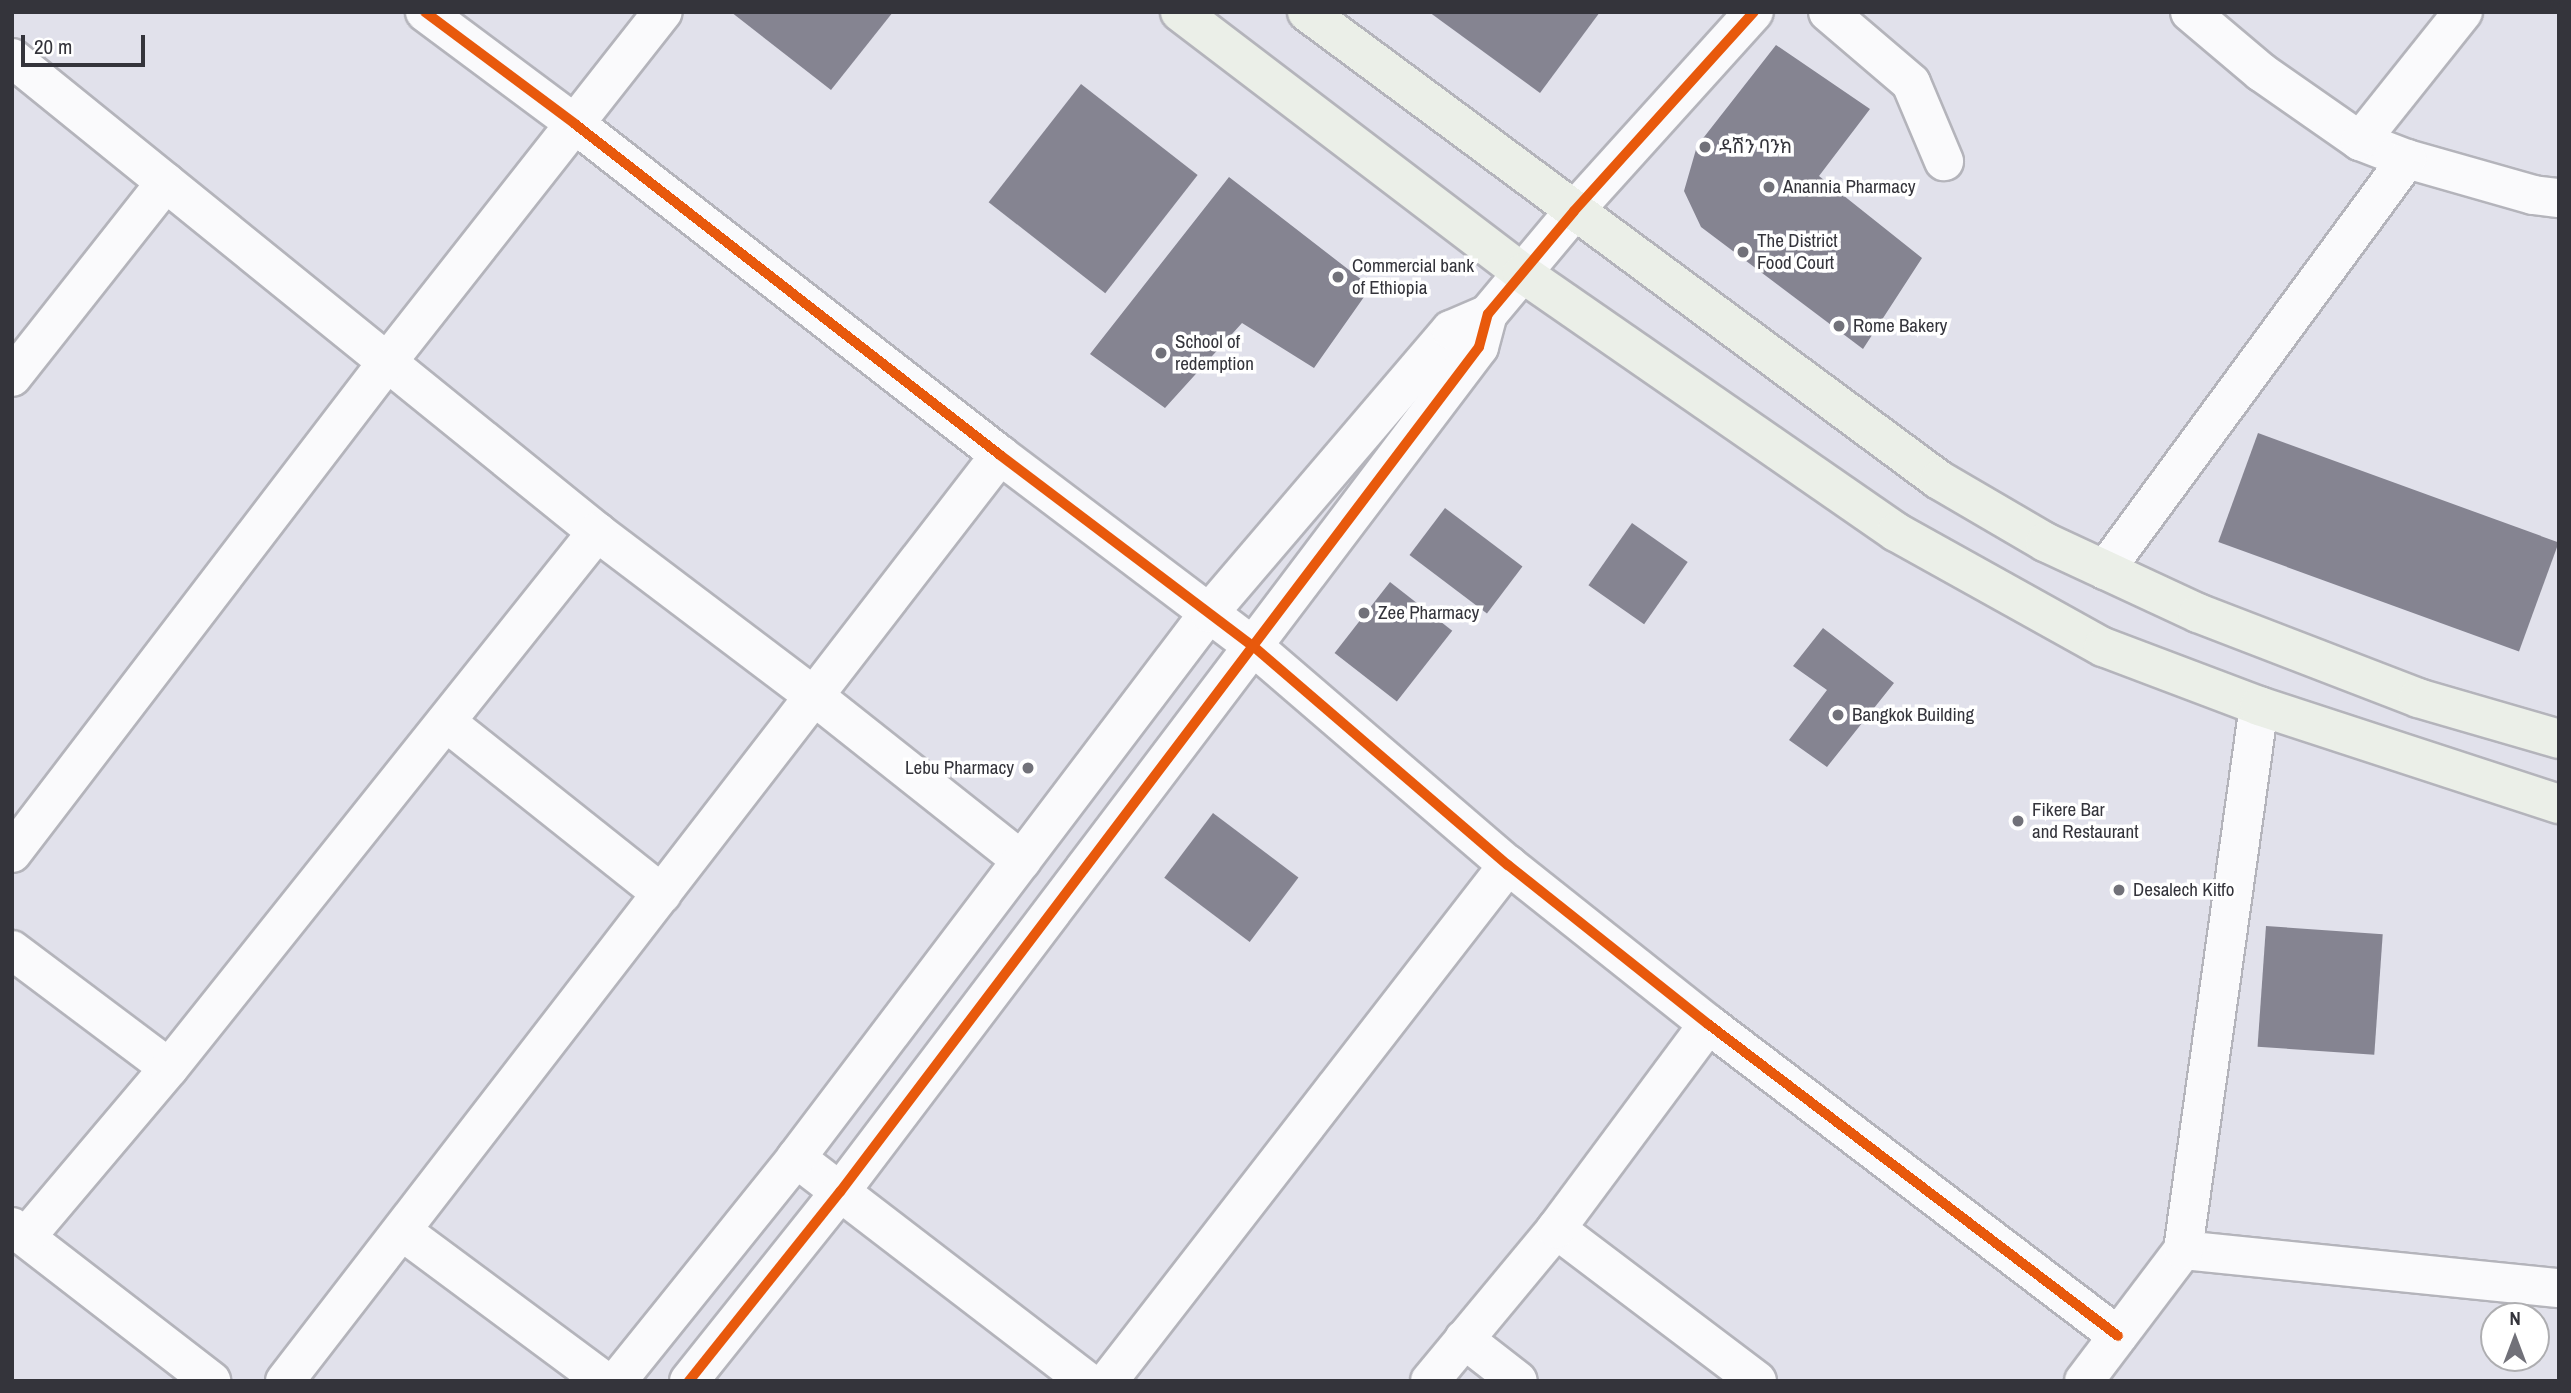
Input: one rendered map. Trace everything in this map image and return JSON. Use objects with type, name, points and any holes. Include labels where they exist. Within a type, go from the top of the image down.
[{"type":"main road","points":[[1180,12],[1522,274],[1896,532],[2103,647],[2259,706],[2559,804]]},
{"type":"main road","points":[[1307,12],[1939,480],[2045,542],[2199,613],[2418,698],[2559,739]]},
{"type":"street","points":[[425,12],[575,124],[1000,456],[1253,646],[1508,865],[1708,1024],[2118,1336]]},
{"type":"street","points":[[12,853],[388,361],[663,12]]},
{"type":"street","points":[[688,1381],[840,1192],[1479,347],[1488,314],[1574,211],[1754,12]]},
{"type":"street","points":[[1828,12],[1911,83],[1944,161]]},
{"type":"street","points":[[2190,12],[2261,72],[2360,141],[2407,159],[2533,195],[2559,198]]},
{"type":"street","points":[[2360,141],[2463,12]]},
{"type":"street","points":[[12,58],[597,532],[814,696],[1022,862]]},
{"type":"street","points":[[2105,570],[2407,159]]},
{"type":"street","points":[[12,377],[166,182]]},
{"type":"street","points":[[617,1381],[796,1158],[1209,613],[1451,330],[1488,314]]},
{"type":"street","points":[[285,1381],[1000,456]]},
{"type":"street","points":[[211,1381],[19,1232],[169,1068],[597,532]]},
{"type":"street","points":[[2084,1381],[2183,1250],[2259,706]]},
{"type":"street","points":[[446,722],[662,894]]},
{"type":"street","points":[[1108,1381],[1508,865]]},
{"type":"street","points":[[12,950],[169,1068]]},
{"type":"street","points":[[1430,1381],[1556,1229],[1708,1024]]},
{"type":"street","points":[[796,1158],[1087,1381]]},
{"type":"street","points":[[1556,1229],[1757,1381]]},
{"type":"street","points":[[402,1231],[604,1381]]},
{"type":"street","points":[[2183,1250],[2559,1288]]},
{"type":"street","points":[[1464,1339],[1518,1381]]},
{"type":"building","points":[[731,12],[893,12],[831,90]]},
{"type":"building","points":[[1429,12],[1600,12],[1540,93]]},
{"type":"building","points":[[1776,45],[1870,109],[1819,176],[1922,258],[1863,349],[1701,227],[1684,191],[1697,146]]},
{"type":"building","points":[[1081,84],[1198,175],[1105,293],[989,202]]},
{"type":"building","points":[[1229,177],[1371,287],[1314,368],[1242,323],[1165,408],[1090,354]]},
{"type":"building","points":[[2258,433],[2559,542],[2519,651],[2218,542]]},
{"type":"building","points":[[1445,508],[1522,566],[1487,613],[1409,555]]},
{"type":"building","points":[[1632,523],[1688,562],[1644,624],[1588,585]]},
{"type":"building","points":[[1390,582],[1452,631],[1397,702],[1335,653]]},
{"type":"building","name":"Bangkok Building","points":[[1823,628],[1894,683],[1827,767],[1789,740],[1827,690],[1793,666]]},
{"type":"building","points":[[1213,813],[1298,877],[1250,942],[1164,878]]},
{"type":"building","points":[[2266,926],[2383,934],[2374,1055],[2258,1047]]},
{"type":"cycle path","points":[[425,12],[575,124],[1000,455],[1253,646],[1508,865],[1708,1024],[2118,1336]]},
{"type":"cycle path","points":[[689,1381],[840,1192],[1479,347],[1488,314],[1574,211],[1754,12]]},
{"type":"place","name":"ዳሽን ባንክ","points":[[1705,147]]},
{"type":"place","name":"Anannia Pharmacy","points":[[1769,187]]},
{"type":"place","name":"The District Food Court","points":[[1743,252]]},
{"type":"place","name":"Commercial bank of Ethiopia","points":[[1338,277]]},
{"type":"place","name":"Rome Bakery","points":[[1839,326]]},
{"type":"place","name":"School of redemption","points":[[1161,353]]},
{"type":"place","name":"Zee Pharmacy","points":[[1364,613]]},
{"type":"place","name":"Bangkok Building","points":[[1838,715]]},
{"type":"place","name":"Lebu Pharmacy","points":[[1028,768]]},
{"type":"place","name":"Fikere Bar and Restaurant","points":[[2018,821]]},
{"type":"place","name":"Desalech Kitfo","points":[[2119,890]]}]
